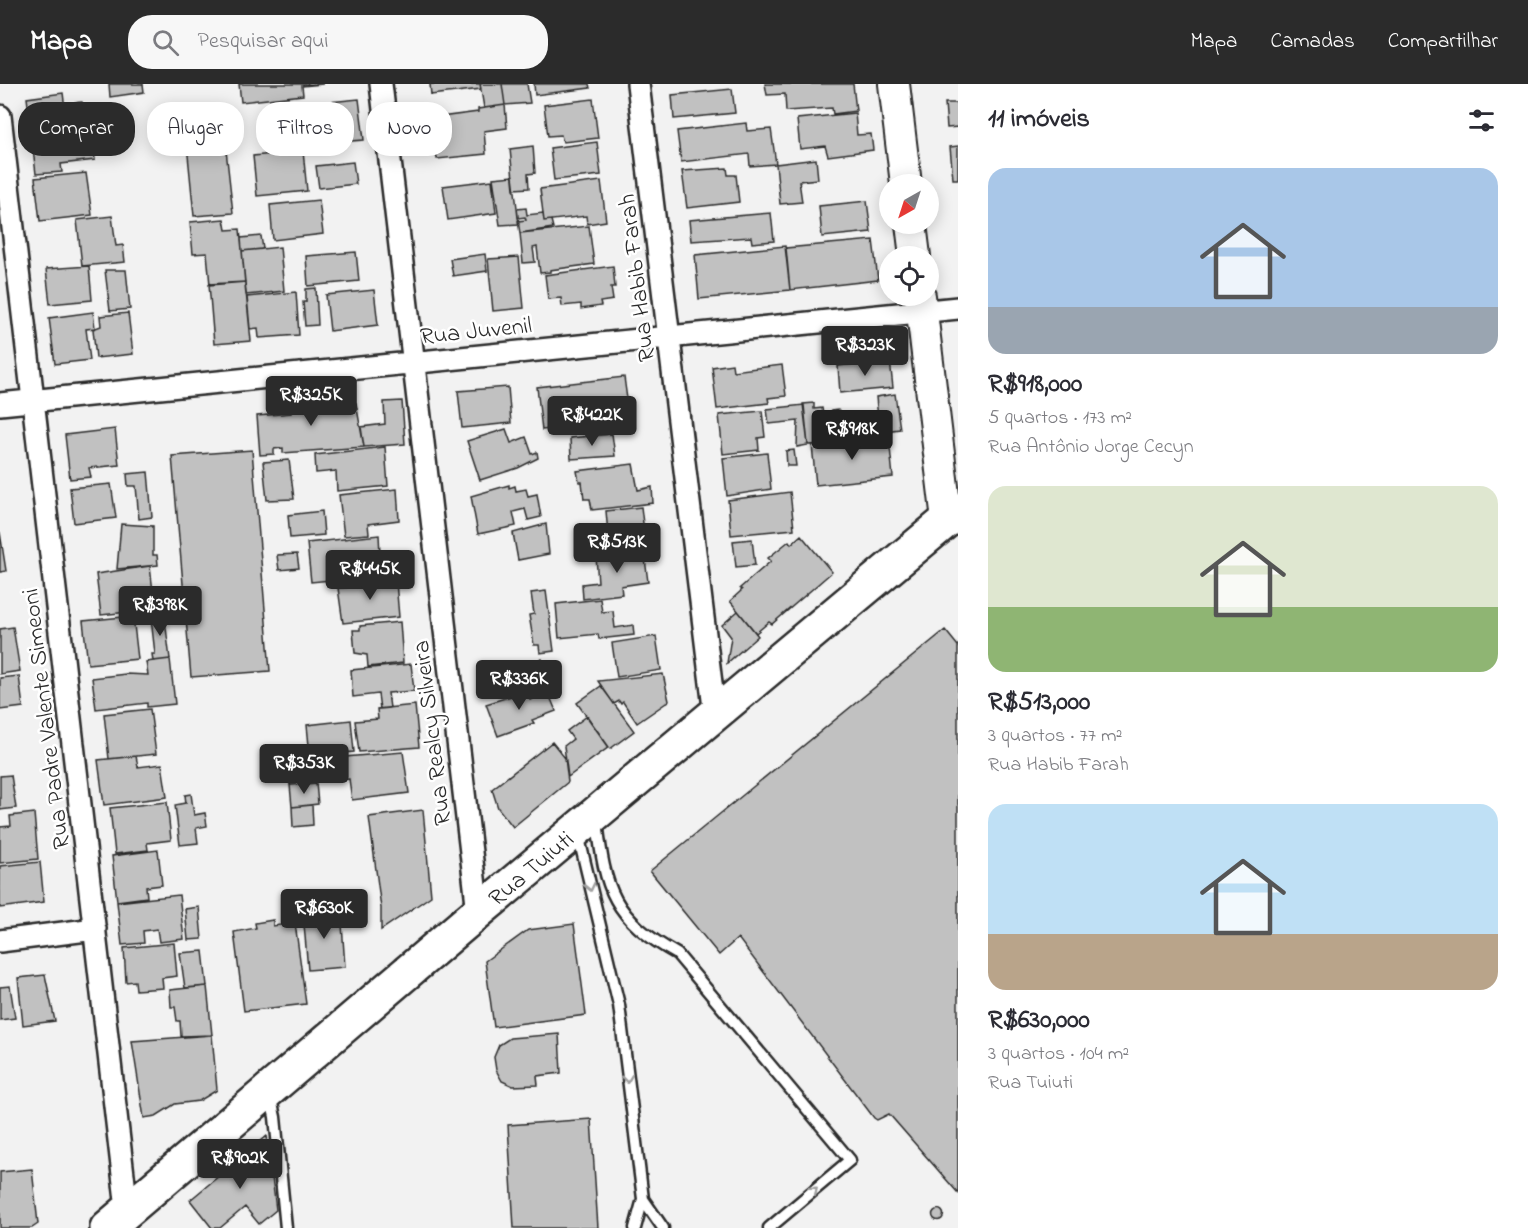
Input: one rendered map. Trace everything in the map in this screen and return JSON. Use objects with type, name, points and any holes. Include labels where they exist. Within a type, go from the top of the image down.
[{"type":"main road","name":"Rua Tuiuti","points":[[118,1219],[478,912],[953,516]]},
{"type":"street","name":"Rua Realcy Silveira","points":[[381,84],[478,912]]},
{"type":"street","name":"Rua Habib Farah","points":[[638,84],[715,716]]},
{"type":"street","points":[[894,84],[905,174]]},
{"type":"street","name":"Rua Padre Valente Simeoni","points":[[0,116],[95,929],[118,1219]]},
{"type":"street","name":"Rua Juvenil","points":[[0,404],[669,337],[906,306]]},
{"type":"street","points":[[921,306],[953,516]]},
{"type":"street","name":"Rua Juvenil","points":[[939,306],[958,308]]},
{"type":"street","points":[[0,941],[95,929]]},
{"type":"lane","points":[[586,822],[614,901],[650,938],[677,954],[850,1160],[769,1228]]},
{"type":"lane","points":[[586,822],[619,1005],[643,1199],[635,1228]]},
{"type":"lane","points":[[269,1089],[275,1117],[286,1228]]},
{"type":"lane","points":[[643,1199],[663,1228]]},
{"type":"building","points":[[109,84],[143,84],[144,92],[110,97]]},
{"type":"building","points":[[239,84],[323,84],[302,86],[303,95],[241,102]]},
{"type":"building","points":[[430,84],[480,84],[481,89],[431,95]]},
{"type":"building","points":[[480,84],[502,84],[505,105],[484,108]]},
{"type":"building","points":[[502,84],[527,84],[530,103],[505,105]]},
{"type":"building","points":[[534,84],[589,84],[590,88],[535,95]]},
{"type":"building","points":[[765,84],[853,84],[856,111],[833,114],[832,108],[786,111],[785,94],[767,95]]},
{"type":"building","points":[[732,89],[735,113],[674,119],[672,95]]},
{"type":"building","points":[[63,93],[64,102],[28,102],[27,98]]},
{"type":"building","points":[[359,99],[364,140],[354,141],[354,102],[329,102]]},
{"type":"building","points":[[593,99],[598,138],[563,142],[561,135],[548,136],[544,105]]},
{"type":"building","points":[[945,103],[958,103],[958,127],[947,128]]},
{"type":"building","points":[[505,105],[507,128],[484,131],[486,154],[437,159],[437,156],[452,156],[452,115],[478,112],[478,109]]},
{"type":"building","points":[[855,113],[857,135],[871,134],[873,150],[828,156],[825,146],[800,149],[797,119]]},
{"type":"building","points":[[746,123],[747,131],[771,129],[776,164],[750,166],[749,154],[681,162],[677,131]]},
{"type":"building","points":[[597,142],[601,175],[554,180],[550,148]]},
{"type":"building","points":[[533,146],[535,173],[528,174],[529,188],[514,189],[510,149]]},
{"type":"building","points":[[958,146],[958,179],[953,179],[950,147]]},
{"type":"building","points":[[34,156],[95,156],[95,160],[61,164],[62,172],[36,174]]},
{"type":"building","points":[[188,156],[227,156],[233,213],[194,216]]},
{"type":"building","points":[[253,156],[304,156],[307,191],[257,196]]},
{"type":"building","points":[[816,159],[818,179],[799,181],[802,202],[780,204],[776,164]]},
{"type":"building","points":[[353,162],[356,184],[319,188],[316,166]]},
{"type":"building","points":[[727,168],[728,175],[736,175],[739,202],[687,208],[682,171]]},
{"type":"building","points":[[86,173],[92,215],[40,221],[35,178]]},
{"type":"building","points":[[513,176],[519,224],[500,225],[493,178]]},
{"type":"building","points":[[492,180],[496,213],[448,220],[443,186]]},
{"type":"building","points":[[601,181],[606,221],[587,224],[586,216],[544,221],[540,189]]},
{"type":"building","points":[[319,200],[323,234],[273,240],[270,205]]},
{"type":"building","points":[[867,201],[871,232],[822,237],[819,206]]},
{"type":"building","points":[[526,208],[527,215],[543,213],[544,221],[551,220],[553,228],[520,233],[518,221],[526,220],[525,217],[518,218],[517,209]]},
{"type":"building","points":[[771,213],[774,241],[752,243],[751,237],[691,241],[689,220]]},
{"type":"building","points":[[112,216],[116,246],[123,245],[125,262],[82,266],[77,220]]},
{"type":"building","points":[[224,219],[226,230],[240,229],[245,282],[210,285],[207,253],[193,254],[190,222]]},
{"type":"building","points":[[589,226],[594,264],[540,273],[537,247],[533,248],[535,262],[523,263],[520,233]]},
{"type":"building","points":[[261,236],[263,249],[242,251],[241,238]]},
{"type":"building","points":[[873,240],[878,280],[790,290],[786,248]]},
{"type":"building","points":[[785,246],[790,290],[699,299],[695,255]]},
{"type":"building","points":[[280,247],[284,291],[246,295],[242,251]]},
{"type":"building","points":[[356,252],[359,281],[308,286],[306,256]]},
{"type":"building","points":[[485,254],[487,271],[453,276],[450,259]]},
{"type":"building","points":[[519,257],[524,308],[493,311],[488,259]]},
{"type":"building","points":[[89,266],[92,300],[50,304],[46,269]]},
{"type":"building","points":[[613,266],[615,287],[611,287],[613,300],[600,302],[601,306],[581,309],[581,304],[562,306],[561,298],[548,299],[545,275]]},
{"type":"building","points":[[105,270],[126,270],[130,309],[110,311]]},
{"type":"building","points":[[245,282],[251,341],[214,344],[209,284]]},
{"type":"building","points":[[316,288],[318,325],[305,326],[303,302],[306,302],[306,289]]},
{"type":"building","points":[[374,290],[378,325],[330,331],[326,295]]},
{"type":"building","points":[[296,292],[299,335],[259,338],[258,328],[250,329],[247,297]]},
{"type":"building","points":[[93,312],[95,328],[86,329],[90,360],[55,364],[49,318]]},
{"type":"building","points":[[128,313],[133,354],[96,358],[93,329],[101,326],[100,316]]},
{"type":"building","points":[[888,338],[889,356],[862,358],[861,340]]},
{"type":"building","points":[[890,360],[893,388],[840,393],[838,366]]},
{"type":"building","points":[[732,364],[733,371],[782,365],[786,396],[768,398],[769,403],[717,409],[712,367]]},
{"type":"building","points":[[624,377],[629,414],[626,414],[627,421],[542,430],[537,387]]},
{"type":"building","points":[[508,387],[511,423],[462,428],[458,391]]},
{"type":"building","points":[[323,392],[325,406],[356,403],[364,447],[283,453],[283,448],[274,449],[274,454],[260,455],[257,416],[291,413],[289,397]]},
{"type":"building","points":[[895,394],[900,429],[852,435],[853,441],[828,444],[827,433],[833,432],[831,411],[838,410],[842,415],[851,414],[852,422],[878,419],[876,397]]},
{"type":"building","points":[[402,401],[405,444],[364,447],[361,427],[385,424],[384,402]]},
{"type":"building","points":[[814,403],[814,409],[822,408],[828,444],[808,445],[803,404]]},
{"type":"building","points":[[804,405],[808,445],[797,447],[798,421],[769,424],[767,409]]},
{"type":"building","points":[[762,411],[765,437],[758,438],[759,450],[723,454],[719,415]]},
{"type":"building","points":[[115,429],[119,465],[89,468],[91,477],[70,479],[65,435]]},
{"type":"building","points":[[506,429],[511,443],[526,437],[532,454],[537,452],[538,458],[518,468],[480,480],[467,441]]},
{"type":"building","points":[[612,434],[615,456],[571,459],[570,438]]},
{"type":"building","points":[[889,438],[893,477],[816,485],[812,445]]},
{"type":"building","points":[[385,447],[388,486],[337,491],[336,471],[316,473],[315,455]]},
{"type":"building","points":[[252,450],[270,671],[191,677],[172,456]]},
{"type":"building","points":[[794,450],[796,466],[787,466],[786,451]]},
{"type":"building","points":[[767,453],[771,489],[727,496],[723,458]]},
{"type":"building","points":[[289,460],[294,499],[267,500],[263,462]]},
{"type":"building","points":[[633,464],[638,490],[652,487],[653,503],[592,510],[590,499],[584,499],[582,482],[579,482],[577,471]]},
{"type":"building","points":[[148,472],[152,517],[139,519],[136,486],[128,486],[127,474]]},
{"type":"building","points":[[111,484],[116,518],[74,523],[70,488]]},
{"type":"building","points":[[509,485],[509,488],[515,486],[516,491],[526,489],[528,496],[537,494],[541,517],[528,520],[525,509],[513,512],[516,526],[478,534],[471,496]]},
{"type":"building","points":[[397,489],[399,520],[368,524],[369,534],[344,536],[339,495]]},
{"type":"building","points":[[790,492],[794,529],[731,535],[728,500]]},
{"type":"building","points":[[641,507],[646,548],[603,554],[601,535],[608,534],[606,511]]},
{"type":"building","points":[[322,511],[324,535],[290,538],[288,515]]},
{"type":"building","points":[[121,524],[153,526],[153,555],[157,555],[158,565],[117,569]]},
{"type":"building","points":[[546,524],[549,554],[518,560],[513,533]]},
{"type":"building","points":[[0,532],[6,571],[0,572]]},
{"type":"building","points":[[379,535],[380,554],[349,557],[351,578],[311,582],[307,543]]},
{"type":"building","points":[[801,535],[832,572],[772,624],[769,622],[756,633],[730,601],[742,590],[740,588],[771,561],[768,558],[789,541],[791,544]]},
{"type":"building","points":[[752,539],[755,565],[736,567],[733,541]]},
{"type":"building","points":[[644,551],[648,582],[621,586],[622,594],[583,599],[582,584],[598,582],[596,557]]},
{"type":"building","points":[[297,554],[299,568],[279,570],[277,555]]},
{"type":"building","points":[[150,566],[155,609],[101,615],[96,574]]},
{"type":"building","points":[[389,575],[390,583],[396,582],[399,617],[343,623],[338,588],[367,586],[367,578]]},
{"type":"building","points":[[546,591],[554,651],[540,653],[539,645],[534,645],[529,615],[534,614],[531,593]]},
{"type":"building","points":[[600,599],[602,612],[613,611],[615,628],[633,625],[634,635],[599,639],[598,634],[559,638],[556,604]]},
{"type":"building","points":[[738,611],[758,636],[727,663],[731,637],[722,625]]},
{"type":"building","points":[[164,612],[170,659],[153,661],[152,654],[155,654],[151,618],[147,619],[147,614]]},
{"type":"building","points":[[133,616],[138,659],[88,664],[83,621]]},
{"type":"building","points":[[400,622],[403,663],[368,667],[367,655],[355,653],[353,630],[360,630],[360,626]]},
{"type":"building","points":[[13,627],[20,671],[0,674],[0,629]]},
{"type":"building","points":[[945,630],[958,646],[958,1193],[889,1114],[877,1120],[874,1118],[738,938],[719,955],[650,871]]},
{"type":"building","points":[[656,636],[661,670],[617,677],[612,643]]},
{"type":"building","points":[[170,659],[175,704],[147,707],[147,703],[96,709],[92,678],[126,674],[148,675],[146,662]]},
{"type":"building","points":[[542,659],[551,681],[517,693],[513,683],[501,687],[497,676]]},
{"type":"building","points":[[411,664],[414,691],[388,693],[390,708],[380,709],[378,694],[353,697],[351,670]]},
{"type":"building","points":[[663,674],[669,701],[637,723],[623,702],[621,704],[619,701],[614,704],[598,681]]},
{"type":"building","points":[[19,676],[23,707],[0,710],[0,678]]},
{"type":"building","points":[[601,686],[634,731],[610,749],[577,703]]},
{"type":"building","points":[[527,691],[530,700],[548,692],[556,711],[532,720],[534,723],[498,736],[486,704]]},
{"type":"building","points":[[415,705],[419,747],[359,752],[355,721],[378,719],[377,709]]},
{"type":"building","points":[[150,709],[156,754],[109,759],[104,714]]},
{"type":"building","points":[[587,716],[609,747],[568,777],[564,746],[573,739],[567,731]]},
{"type":"building","points":[[351,720],[354,752],[310,756],[307,725]]},
{"type":"building","points":[[552,742],[565,758],[568,782],[513,827],[498,808],[492,789]]},
{"type":"building","points":[[403,752],[409,793],[352,800],[349,779],[335,780],[333,758]]},
{"type":"building","points":[[136,756],[138,767],[162,764],[167,797],[104,805],[98,760]]},
{"type":"building","points":[[315,764],[316,783],[290,785],[288,766]]},
{"type":"building","points":[[11,775],[16,808],[0,810],[0,776]]},
{"type":"building","points":[[316,783],[318,804],[292,807],[290,785]]},
{"type":"building","points":[[191,794],[194,815],[205,813],[207,826],[196,828],[198,843],[180,845],[175,805],[186,803],[185,795]]},
{"type":"building","points":[[167,802],[171,840],[147,843],[148,850],[115,854],[110,808]]},
{"type":"building","points":[[312,805],[313,825],[293,827],[292,807]]},
{"type":"building","points":[[423,810],[431,896],[381,930],[381,908],[369,817]]},
{"type":"building","points":[[34,813],[38,859],[0,863],[0,827],[11,826],[10,816]]},
{"type":"building","points":[[158,850],[162,885],[146,887],[147,897],[117,901],[112,856]]},
{"type":"building","points":[[40,862],[44,902],[0,908],[0,866]]},
{"type":"building","points":[[179,895],[184,939],[159,942],[157,929],[143,931],[144,943],[122,945],[117,902]]},
{"type":"building","points":[[199,907],[202,939],[188,940],[185,909]]},
{"type":"building","points":[[341,910],[345,967],[308,970],[303,913]]},
{"type":"building","points":[[273,920],[273,926],[295,923],[306,1004],[244,1011],[234,932],[256,928],[255,923]]},
{"type":"building","points":[[574,924],[586,1015],[494,1027],[485,961],[528,930]]},
{"type":"building","points":[[174,943],[177,976],[162,978],[163,988],[136,990],[135,981],[126,982],[124,948]]},
{"type":"building","points":[[203,951],[207,986],[185,988],[180,953]]},
{"type":"building","points":[[45,975],[55,1021],[23,1025],[18,978]]},
{"type":"building","points":[[10,986],[15,1018],[0,1020],[0,987]]},
{"type":"building","points":[[207,986],[212,1035],[181,1036],[180,1021],[177,1021],[175,1007],[171,1007],[170,990]]},
{"type":"building","points":[[559,1034],[561,1073],[537,1076],[538,1085],[513,1086],[502,1081],[496,1070],[494,1057],[499,1045],[510,1038]]},
{"type":"building","points":[[212,1035],[217,1090],[199,1101],[175,1104],[156,1116],[144,1118],[132,1041]]},
{"type":"building","points":[[591,1119],[598,1228],[514,1228],[508,1125]]},
{"type":"building","points":[[267,1136],[276,1210],[259,1224],[245,1207],[220,1228],[212,1228],[190,1200]]},
{"type":"building","points":[[32,1169],[38,1224],[32,1228],[0,1228],[0,1172]]},
{"type":"building","points":[[938,1209],[944,1215],[938,1221],[932,1215]]}]
